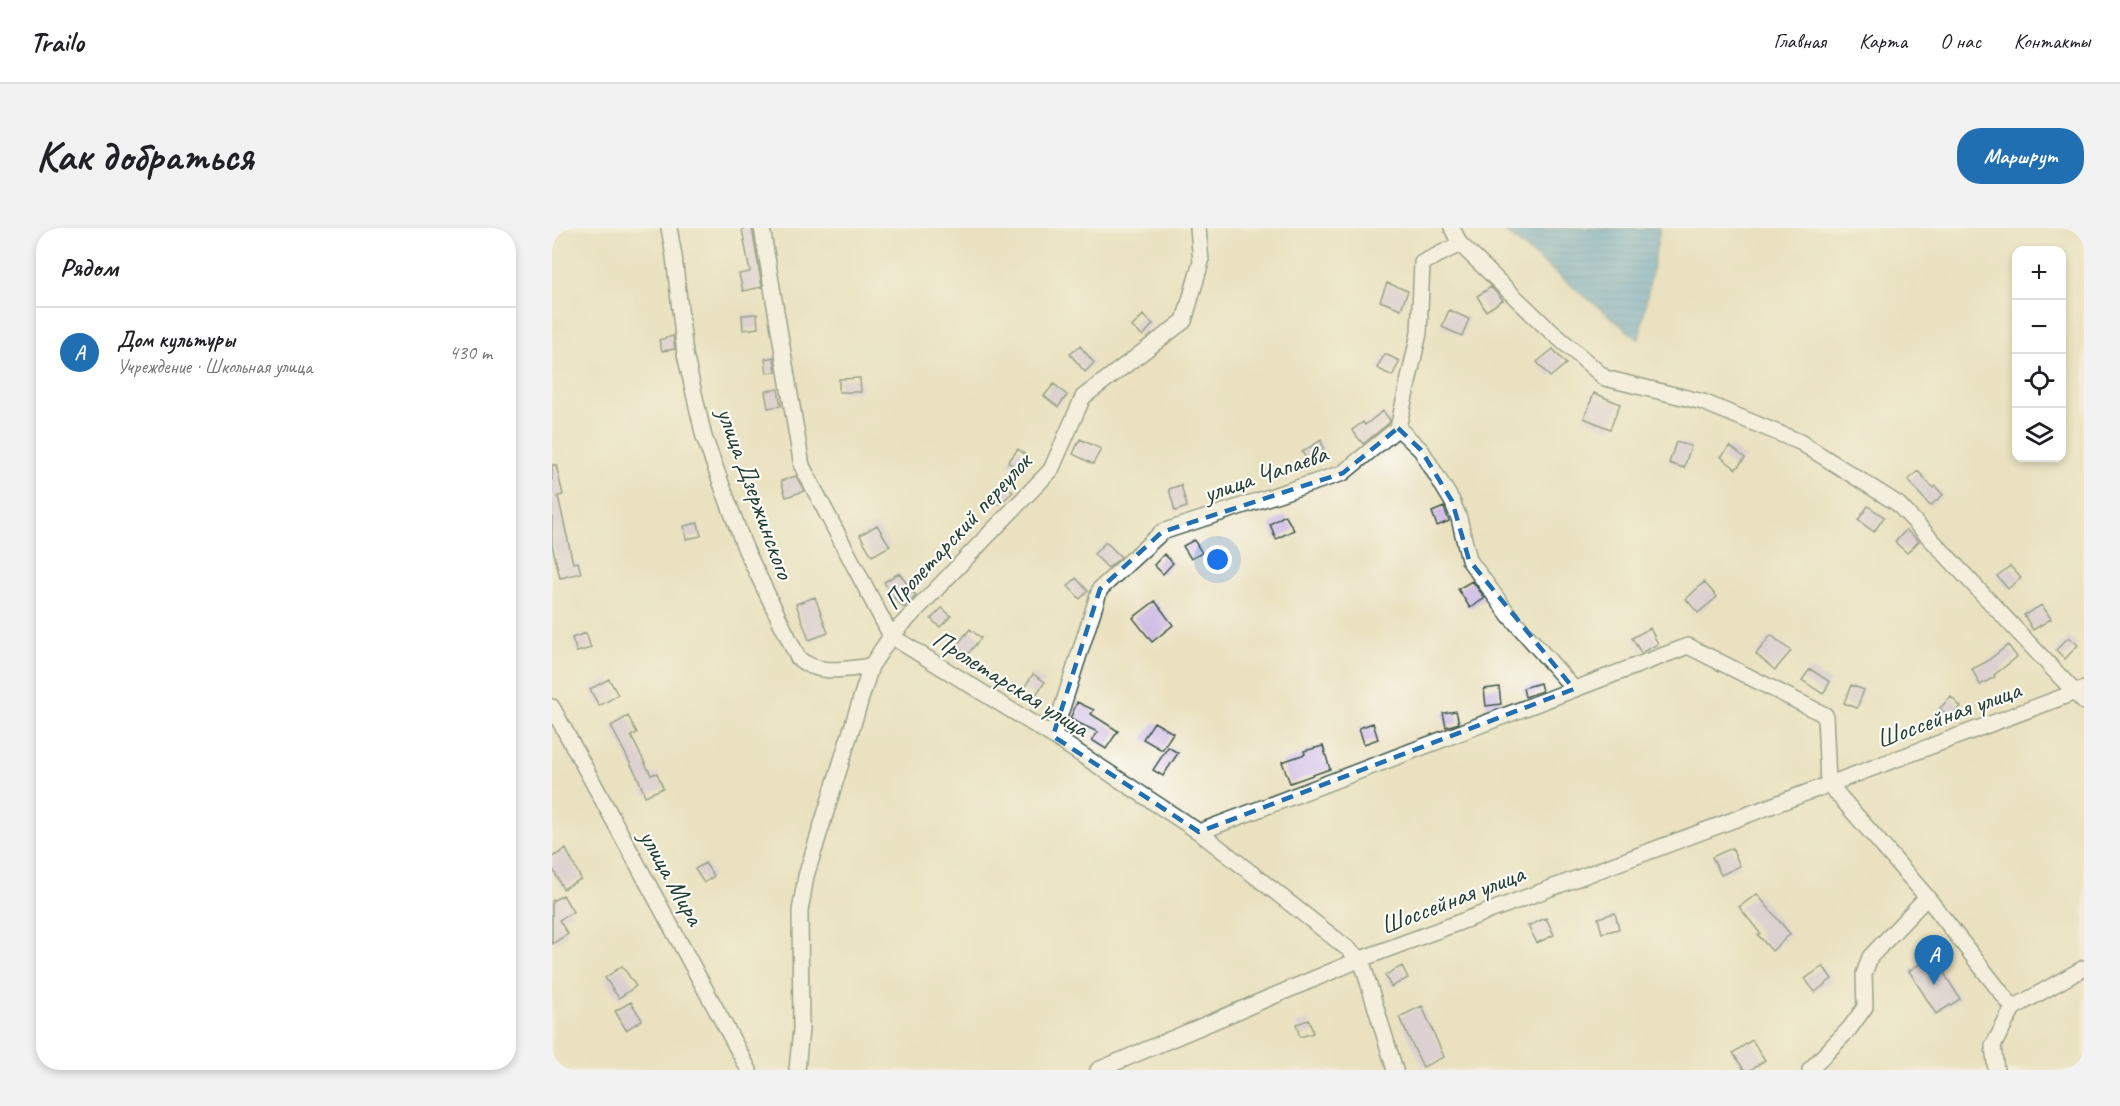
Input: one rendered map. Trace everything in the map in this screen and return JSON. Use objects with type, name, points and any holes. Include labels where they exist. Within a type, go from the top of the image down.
[{"type":"street","name":"улица Дзержинского","points":[[669,228],[685,354],[704,437],[745,548],[798,658],[807,666],[820,670],[871,666]]},
{"type":"street","name":"Пролетарская улица","points":[[762,228],[802,466],[891,636],[1053,736],[1199,832],[1361,959]]},
{"type":"street","name":"Пролетарский переулок","points":[[797,1070],[801,1029],[800,911],[806,876],[871,666],[891,636],[1051,470],[1083,397],[1184,321],[1201,261],[1198,228]]},
{"type":"street","points":[[1452,228],[1460,244],[1545,326],[1605,378],[1704,402],[1800,442],[1898,504],[2081,695]]},
{"type":"street","points":[[1460,244],[1422,263],[1419,333],[1398,428],[1421,450],[1452,501],[1459,518],[1469,560],[1509,615],[1574,689]]},
{"type":"street","name":"улица Чапаева","points":[[1053,736],[1100,589],[1162,532],[1343,474],[1398,428]]},
{"type":"street","points":[[1199,832],[1688,646],[1825,715],[1828,783],[1927,897],[2013,1008]]},
{"type":"street","name":"Шоссейная улица","points":[[1098,1070],[1361,959],[1828,783],[2081,695]]},
{"type":"street","name":"улица Мира","points":[[552,707],[750,1070]]},
{"type":"street","points":[[1810,1070],[1850,1028],[1865,1007],[1864,974],[1870,957],[1927,897]]},
{"type":"street","points":[[1361,959],[1395,1070]]},
{"type":"street","points":[[1996,1070],[1993,1046],[2013,1008],[2084,968]]},
{"type":"highlighted area","points":[[1398,428],[1421,450],[1452,501],[1469,560],[1574,689],[1199,832],[1053,736],[1100,589],[1162,532],[1343,473]]},
{"type":"water","points":[[1500,228],[1660,228],[1639,340]]},
{"type":"building","points":[[752,228],[762,287],[743,291],[739,274],[750,272],[742,229]]},
{"type":"building","points":[[1387,283],[1408,291],[1401,309],[1380,301]]},
{"type":"building","points":[[1491,287],[1503,300],[1486,311],[1477,296]]},
{"type":"building","points":[[1449,310],[1469,319],[1462,336],[1442,327]]},
{"type":"building","points":[[757,314],[758,328],[743,330],[742,315]]},
{"type":"building","points":[[1143,315],[1153,324],[1143,336],[1132,327]]},
{"type":"building","points":[[673,336],[675,349],[662,351],[659,340]]},
{"type":"building","points":[[1080,346],[1094,363],[1085,372],[1070,354]]},
{"type":"building","points":[[1553,349],[1566,364],[1550,377],[1537,362]]},
{"type":"building","points":[[1385,354],[1400,361],[1392,376],[1377,368]]},
{"type":"building","points":[[774,357],[776,372],[767,373],[765,359]]},
{"type":"building","points":[[860,378],[861,392],[839,392],[839,379]]},
{"type":"building","points":[[1054,384],[1067,395],[1058,407],[1044,396]]},
{"type":"building","points":[[778,389],[781,406],[768,408],[765,391]]},
{"type":"building","points":[[1594,393],[1620,404],[1610,429],[1584,418]]},
{"type":"building","points":[[1383,411],[1390,420],[1389,423],[1363,444],[1352,430],[1363,422],[1365,425]]},
{"type":"building","points":[[1080,439],[1101,449],[1093,464],[1073,454]]},
{"type":"building","points":[[1321,440],[1325,455],[1310,464],[1302,452]]},
{"type":"building","points":[[1676,442],[1691,446],[1684,468],[1669,463]]},
{"type":"building","points":[[1730,446],[1745,458],[1736,469],[1721,457]]},
{"type":"building","points":[[1018,449],[1029,458],[1020,471],[1008,462]]},
{"type":"building","points":[[552,465],[556,465],[563,495],[558,496],[573,563],[578,562],[581,573],[560,578],[552,545]]},
{"type":"building","points":[[1918,471],[1933,488],[1935,486],[1943,495],[1930,506],[1908,480]]},
{"type":"building","points":[[796,476],[804,491],[786,497],[781,481]]},
{"type":"building","points":[[1003,482],[1013,492],[1000,504],[990,494]]},
{"type":"building","points":[[1181,485],[1187,507],[1175,511],[1169,489]]},
{"type":"building","points":[[1868,506],[1884,517],[1874,532],[1858,520]]},
{"type":"building","points":[[1444,507],[1449,521],[1437,526],[1432,512]]},
{"type":"building","points":[[1285,515],[1294,530],[1276,539],[1270,524]]},
{"type":"building","points":[[698,523],[701,536],[686,539],[684,526]]},
{"type":"building","points":[[877,525],[890,546],[872,556],[860,535]]},
{"type":"building","points":[[1906,530],[1919,541],[1907,553],[1895,542]]},
{"type":"building","points":[[1194,540],[1202,553],[1191,559],[1183,546]]},
{"type":"building","points":[[1106,542],[1121,557],[1108,568],[1094,554]]},
{"type":"building","points":[[1164,554],[1173,563],[1163,574],[1154,565]]},
{"type":"building","points":[[2010,566],[2021,578],[2008,589],[1997,576]]},
{"type":"building","points":[[899,573],[916,596],[904,608],[892,596],[884,582]]},
{"type":"building","points":[[1076,578],[1088,591],[1080,599],[1068,586]]},
{"type":"building","points":[[1472,581],[1485,598],[1470,608],[1458,589]]},
{"type":"building","points":[[1704,582],[1717,597],[1698,613],[1686,599]]},
{"type":"building","points":[[815,597],[828,633],[809,640],[796,604]]},
{"type":"building","points":[[1155,601],[1173,625],[1152,642],[1133,618]]},
{"type":"building","points":[[2042,605],[2051,619],[2033,630],[2024,615]]},
{"type":"building","points":[[942,608],[951,616],[940,627],[931,619]]},
{"type":"building","points":[[1650,628],[1658,644],[1641,653],[1632,638]]},
{"type":"building","points":[[970,629],[981,638],[967,655],[956,646]]},
{"type":"building","points":[[586,633],[591,648],[577,652],[572,638]]},
{"type":"building","points":[[1771,635],[1791,651],[1775,670],[1756,654]]},
{"type":"building","points":[[2069,637],[2078,645],[2065,659],[2056,650]]},
{"type":"building","points":[[2008,645],[2017,657],[1994,675],[1995,677],[1980,685],[1972,669],[1986,662]]},
{"type":"building","points":[[1810,669],[1830,682],[1823,694],[1802,680]]},
{"type":"building","points":[[1033,674],[1045,682],[1035,696],[1024,688]]},
{"type":"building","points":[[609,679],[618,695],[599,706],[590,689]]},
{"type":"building","points":[[1540,683],[1542,691],[1525,697],[1523,688]]},
{"type":"building","points":[[1851,685],[1864,690],[1857,708],[1844,703]]},
{"type":"building","points":[[1499,687],[1501,704],[1486,706],[1484,689]]},
{"type":"building","points":[[1951,697],[1961,707],[1950,718],[1940,708]]},
{"type":"building","points":[[1077,702],[1094,710],[1091,714],[1118,731],[1106,749],[1092,740],[1098,732],[1070,719]]},
{"type":"building","points":[[1456,711],[1459,723],[1446,727],[1443,713]]},
{"type":"building","points":[[628,716],[637,733],[631,736],[651,775],[657,773],[663,788],[645,796],[611,726]]},
{"type":"building","points":[[1154,722],[1173,733],[1162,750],[1143,739]]},
{"type":"building","points":[[1373,723],[1378,739],[1364,744],[1359,728]]},
{"type":"building","points":[[1323,746],[1330,769],[1290,783],[1282,762],[1305,754],[1304,751]]},
{"type":"building","points":[[1168,747],[1178,753],[1163,776],[1153,770]]},
{"type":"building","points":[[1732,848],[1740,866],[1721,875],[1712,857]]},
{"type":"building","points":[[566,849],[581,879],[563,889],[552,867],[552,857]]},
{"type":"building","points":[[705,863],[714,876],[704,883],[695,869]]},
{"type":"building","points":[[1757,894],[1790,934],[1772,951],[1739,907]]},
{"type":"building","points":[[563,895],[573,912],[559,920],[568,934],[552,944],[552,901]]},
{"type":"building","points":[[1615,913],[1619,929],[1602,933],[1598,918]]},
{"type":"building","points":[[1546,918],[1554,935],[1537,943],[1528,926]]},
{"type":"building","points":[[1933,955],[1960,999],[1936,1014],[1909,971]]},
{"type":"building","points":[[622,966],[636,986],[619,998],[605,978]]},
{"type":"building","points":[[1402,966],[1408,978],[1391,987],[1385,975]]},
{"type":"building","points":[[1823,966],[1832,979],[1815,992],[1805,979]]},
{"type":"building","points":[[631,1002],[642,1020],[626,1030],[615,1011]]},
{"type":"building","points":[[1422,1006],[1444,1057],[1423,1067],[1399,1017]]},
{"type":"building","points":[[1309,1020],[1313,1033],[1300,1037],[1296,1024]]},
{"type":"building","points":[[1752,1040],[1765,1060],[1750,1070],[1744,1070],[1733,1053]]},
{"type":"place","name":"Дом культуры","points":[[1934,985]]}]
